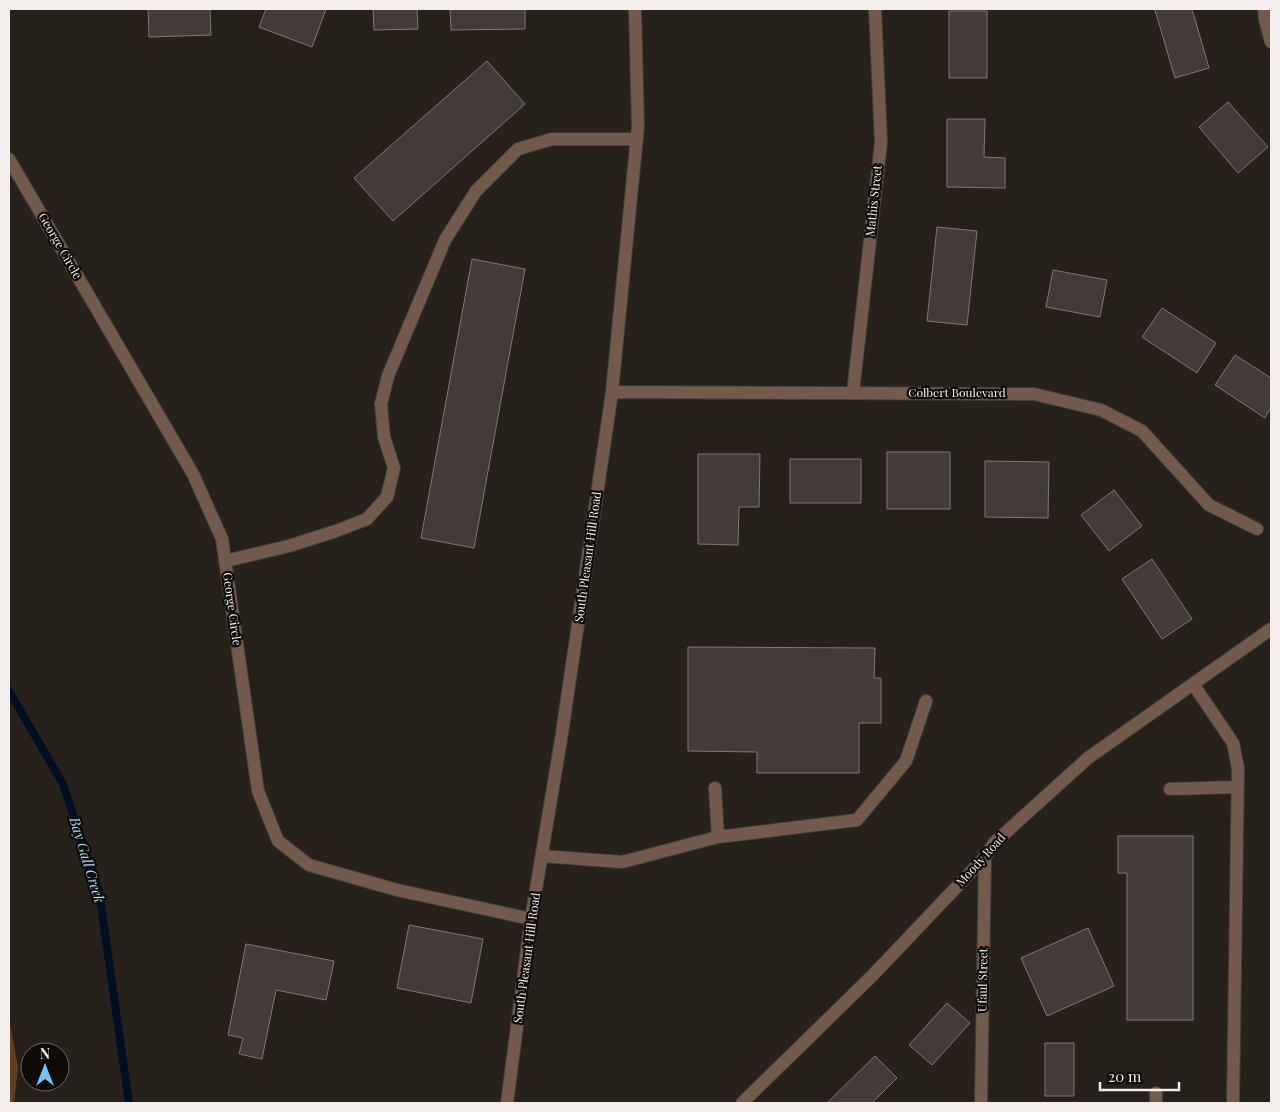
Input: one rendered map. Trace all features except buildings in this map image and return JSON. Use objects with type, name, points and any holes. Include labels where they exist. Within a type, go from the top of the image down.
[{"type":"street","name":"South Pleasant Hill Road","points":[[505,1101],[612,392],[637,139],[634,9]]},
{"type":"street","name":"Mathis Street","points":[[853,393],[880,142],[875,9]]},
{"type":"street","points":[[1264,9],[1271,42]]},
{"type":"street","points":[[225,561],[290,546],[352,525],[367,519],[387,497],[394,468],[384,437],[381,404],[388,376],[445,240],[476,191],[518,149],[552,139],[637,139]]},
{"type":"street","name":"George Circle","points":[[9,159],[193,474],[222,539],[258,791],[278,841],[309,865],[397,890],[531,919]]},
{"type":"street","name":"Colbert Boulevard","points":[[612,392],[1034,394],[1101,410],[1142,432],[1209,505],[1257,529]]},
{"type":"street","name":"Moody Road","points":[[742,1103],[872,976],[985,857],[994,843],[1088,758],[1271,629]]},
{"type":"street","points":[[1193,684],[1233,743],[1238,768],[1233,1103]]},
{"type":"street","points":[[542,856],[622,862],[718,837],[857,820],[906,760],[926,701]]},
{"type":"street","points":[[1170,789],[1238,787]]},
{"type":"street","points":[[715,788],[718,837]]},
{"type":"street","name":"Ufaul Street","points":[[981,1103],[985,857]]},
{"type":"shaded area","points":[[9,1018],[18,1067],[14,1103],[9,1103]]},
{"type":"waterway","name":"Bay Gall Creek","points":[[9,691],[63,784],[99,891],[129,1103]]}]
